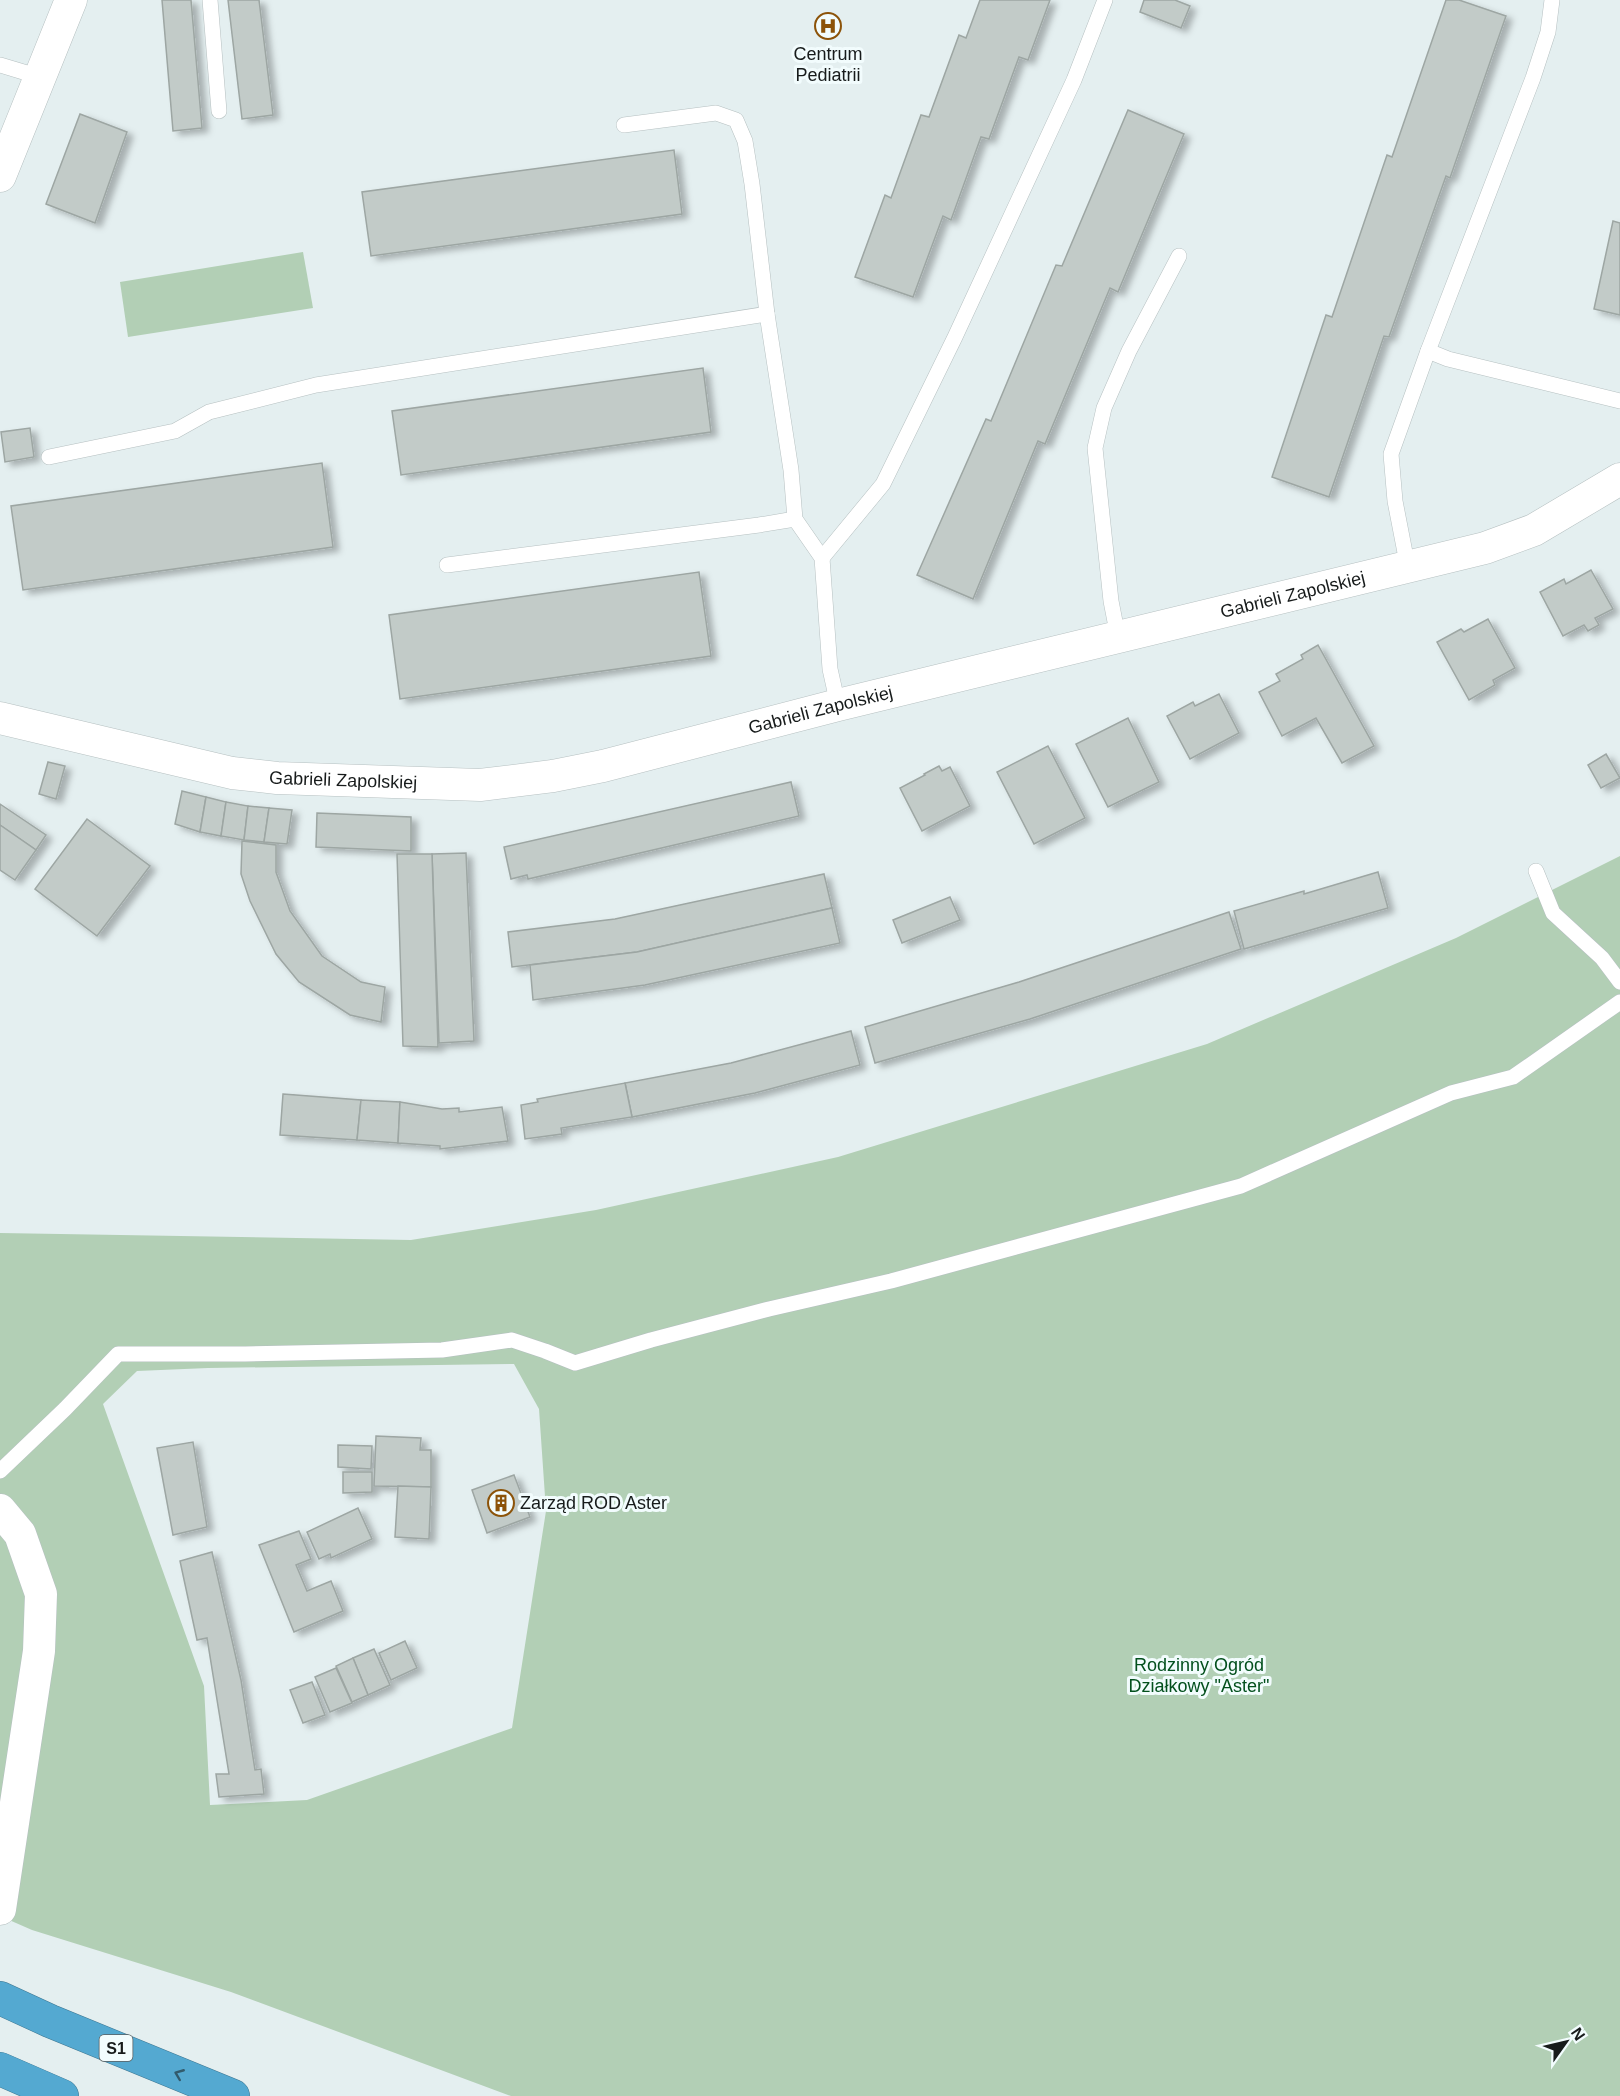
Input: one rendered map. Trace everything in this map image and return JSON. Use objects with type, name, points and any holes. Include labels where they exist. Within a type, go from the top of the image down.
[{"type":"highway","name":"S1","points":[[0,1998],[50,2021],[233,2096]]},
{"type":"highway","points":[[0,2069],[62,2096]]},
{"type":"street","points":[[0,176],[71,0]]},
{"type":"street","name":"Gabrieli Zapolskiej","points":[[0,718],[232,773],[277,778],[480,784],[553,776],[603,766],[838,705],[1485,548],[1534,530],[1620,479]]},
{"type":"street","points":[[0,1510],[20,1534],[40,1594],[39,1651],[0,1909]]},
{"type":"lane","points":[[210,0],[219,111]]},
{"type":"lane","points":[[822,558],[883,484],[955,337],[1069,91],[1105,0]]},
{"type":"lane","points":[[1408,568],[1395,501],[1391,454],[1533,78],[1548,32],[1552,0]]},
{"type":"lane","points":[[0,65],[40,77]]},
{"type":"lane","points":[[624,125],[716,113],[736,120],[745,141],[767,314],[791,470],[795,519],[822,558],[830,669],[838,705]]},
{"type":"lane","points":[[1118,637],[1111,601],[1095,448],[1104,408],[1129,351],[1179,256]]},
{"type":"lane","points":[[49,457],[175,431],[209,412],[316,385],[767,314]]},
{"type":"lane","points":[[1428,351],[1448,359],[1620,401]]},
{"type":"lane","points":[[447,565],[795,519]]},
{"type":"lane","points":[[1536,871],[1553,913],[1602,958],[1620,982]]},
{"type":"lane","points":[[0,1471],[118,1354],[442,1350],[512,1340],[575,1364],[651,1340],[769,1309],[891,1281],[1241,1186],[1451,1093],[1513,1077],[1620,1002]]},
{"type":"green space","points":[[303,252],[313,308],[128,337],[120,282]]},
{"type":"green space","name":"Rodzinny Ogród Działkowy \"Aster\"","points":[[1620,856],[1620,2096],[511,2096],[231,1992],[32,1930],[0,1916],[0,1233],[411,1240],[596,1210],[838,1157],[1207,1044],[1456,938]],"holes":[[[514,1364],[539,1409],[546,1511],[512,1728],[307,1800],[210,1805],[204,1686],[103,1404],[137,1371]]]},
{"type":"building","points":[[162,0],[191,0],[202,128],[173,131]]},
{"type":"building","points":[[228,0],[259,0],[273,115],[242,119]]},
{"type":"building","points":[[980,0],[1050,0],[1028,60],[1019,57],[989,139],[981,137],[951,220],[943,216],[913,297],[855,277],[885,195],[891,198],[921,115],[929,117],[959,35],[966,38]]},
{"type":"building","points":[[1144,0],[1175,0],[1190,6],[1181,28],[1140,12]]},
{"type":"building","points":[[1446,0],[1459,0],[1506,16],[1450,178],[1446,176],[1389,337],[1384,336],[1329,497],[1272,477],[1326,315],[1332,317],[1387,155],[1392,157]]},
{"type":"building","points":[[1128,110],[1184,134],[1118,292],[1110,288],[1045,444],[1038,441],[973,599],[917,575],[986,419],[991,421],[1056,265],[1062,266]]},
{"type":"building","points":[[80,114],[127,132],[95,223],[46,204]]},
{"type":"building","points":[[674,150],[682,214],[371,256],[362,192]]},
{"type":"building","points":[[1613,221],[1620,223],[1620,315],[1594,309]]},
{"type":"building","points":[[703,368],[711,432],[401,475],[392,411]]},
{"type":"building","points":[[30,428],[34,457],[5,462],[1,432]]},
{"type":"building","points":[[322,463],[333,547],[23,590],[11,506]]},
{"type":"building","points":[[1591,570],[1613,609],[1595,618],[1599,625],[1588,631],[1584,625],[1563,636],[1540,592],[1564,579],[1566,584]]},
{"type":"building","points":[[699,572],[711,656],[400,699],[389,615]]},
{"type":"building","points":[[1488,619],[1515,668],[1493,680],[1495,685],[1469,700],[1437,642],[1461,629],[1464,632]]},
{"type":"building","points":[[1318,645],[1374,746],[1342,763],[1316,718],[1282,736],[1259,692],[1280,681],[1276,674],[1303,659],[1301,655]]},
{"type":"building","points":[[1219,694],[1239,733],[1190,759],[1167,716],[1193,702],[1195,706]]},
{"type":"building","points":[[1128,718],[1159,782],[1108,807],[1076,744]]},
{"type":"building","points":[[1048,746],[1085,818],[1034,844],[997,772]]},
{"type":"building","points":[[1606,754],[1620,778],[1601,788],[1588,765]]},
{"type":"building","points":[[48,762],[65,766],[56,799],[39,794]]},
{"type":"building","points":[[939,766],[942,771],[950,767],[970,806],[922,831],[900,788]]},
{"type":"building","points":[[791,782],[799,816],[528,879],[527,875],[511,879],[504,847]]},
{"type":"building","points":[[182,791],[206,797],[200,832],[175,824]]},
{"type":"building","points":[[206,797],[226,802],[221,836],[200,832]]},
{"type":"building","points":[[226,802],[248,806],[244,840],[221,836]]},
{"type":"building","points":[[0,804],[46,835],[36,850],[0,825]]},
{"type":"building","points":[[248,806],[269,808],[264,842],[244,840]]},
{"type":"building","points":[[269,808],[292,810],[287,844],[264,842]]},
{"type":"building","points":[[317,813],[411,817],[411,851],[316,847]]},
{"type":"building","points":[[87,819],[150,866],[97,936],[35,889]]},
{"type":"building","points":[[0,825],[36,850],[15,880],[0,870]]},
{"type":"building","points":[[242,841],[276,845],[276,872],[290,911],[322,956],[361,982],[385,987],[381,1022],[350,1015],[299,982],[276,954],[250,901],[241,874]]},
{"type":"building","points":[[466,853],[474,1041],[439,1043],[432,854]]},
{"type":"building","points":[[397,854],[432,854],[438,1047],[403,1046]]},
{"type":"building","points":[[1378,872],[1388,908],[1244,949],[1234,911],[1304,891],[1304,894]]},
{"type":"building","points":[[824,874],[832,908],[637,952],[512,967],[508,932],[615,919]]},
{"type":"building","points":[[950,897],[960,920],[902,943],[893,920]]},
{"type":"building","points":[[832,908],[840,943],[645,985],[533,1000],[530,965],[637,952]]},
{"type":"building","points":[[1229,912],[1241,949],[1030,1019],[875,1063],[865,1027],[1019,982]]},
{"type":"building","points":[[851,1031],[860,1065],[755,1093],[632,1117],[625,1083],[731,1063]]},
{"type":"building","points":[[625,1083],[632,1117],[561,1128],[562,1134],[525,1139],[521,1105],[538,1102],[537,1099]]},
{"type":"building","points":[[283,1094],[361,1100],[357,1140],[280,1135]]},
{"type":"building","points":[[361,1100],[400,1102],[398,1143],[357,1140]]},
{"type":"building","points":[[400,1102],[442,1109],[459,1108],[459,1112],[502,1107],[508,1141],[440,1149],[440,1146],[398,1143]]},
{"type":"building","points":[[376,1436],[421,1438],[420,1450],[431,1450],[431,1487],[374,1486]]},
{"type":"building","points":[[193,1442],[207,1527],[173,1535],[157,1448]]},
{"type":"building","points":[[338,1445],[372,1446],[371,1469],[338,1467]]},
{"type":"building","points":[[343,1472],[372,1472],[372,1492],[343,1493]]},
{"type":"building","name":"Zarząd ROD Aster","points":[[514,1475],[530,1517],[487,1533],[472,1490]]},
{"type":"building","points":[[398,1486],[431,1487],[429,1539],[395,1537]]},
{"type":"building","points":[[358,1508],[372,1539],[331,1558],[330,1554],[319,1559],[307,1532]]},
{"type":"building","points":[[299,1531],[311,1559],[296,1565],[307,1591],[331,1581],[343,1611],[294,1632],[259,1545]]},
{"type":"building","points":[[212,1552],[241,1680],[255,1770],[261,1769],[264,1794],[219,1797],[216,1774],[229,1774],[207,1638],[197,1640],[180,1561]]},
{"type":"building","points":[[405,1641],[417,1668],[391,1680],[379,1653]]},
{"type":"building","points":[[374,1649],[390,1685],[368,1695],[353,1658]]},
{"type":"building","points":[[353,1658],[368,1695],[352,1702],[336,1666]]},
{"type":"building","points":[[336,1668],[352,1703],[330,1712],[315,1677]]},
{"type":"building","points":[[312,1682],[325,1715],[303,1723],[290,1690]]},
{"type":"place","name":"Centrum Pediatrii","points":[[828,26]]},
{"type":"place","name":"Zarząd ROD Aster","points":[[501,1503]]}]
